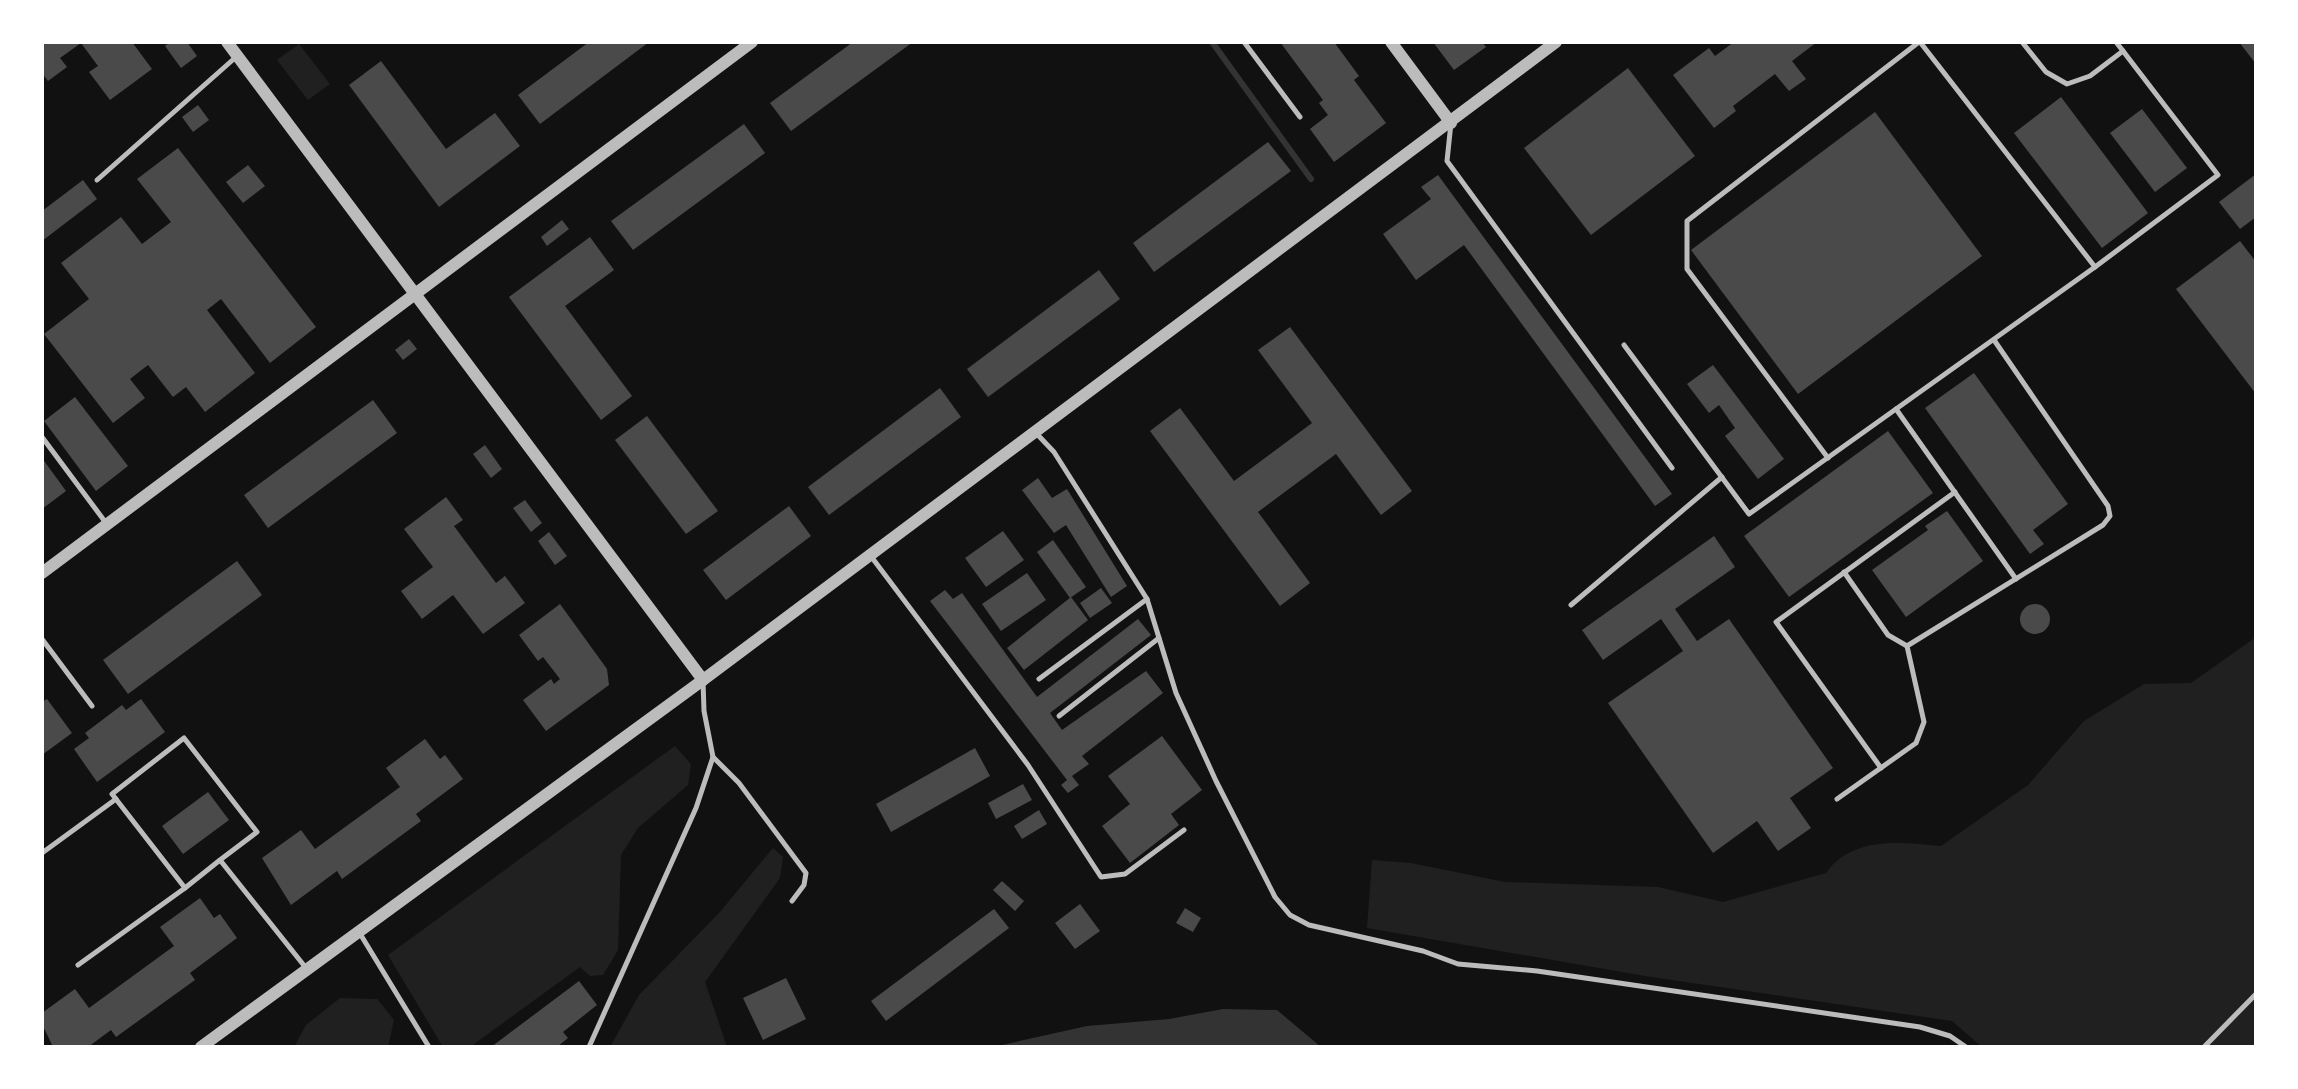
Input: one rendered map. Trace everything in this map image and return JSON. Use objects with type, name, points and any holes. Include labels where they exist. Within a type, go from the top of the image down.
[{"type":"street","points":[[227,42],[703,680]]},
{"type":"street","points":[[42,573],[752,42]]},
{"type":"street","points":[[1391,42],[1451,123]]},
{"type":"street","points":[[201,1047],[703,680],[1556,42]]},
{"type":"lane","points":[[1244,42],[1300,117]]},
{"type":"lane","points":[[1828,458],[1687,269],[1687,221],[1919,42],[2095,267]]},
{"type":"lane","points":[[2022,42],[2046,72],[2067,84],[2090,76],[2123,51]]},
{"type":"lane","points":[[1624,345],[1749,514],[2095,267],[2218,175],[2116,42]]},
{"type":"lane","points":[[97,180],[237,56]]},
{"type":"lane","points":[[1451,123],[1447,161],[1672,468]]},
{"type":"lane","points":[[1907,646],[2103,525],[2110,516],[2108,506],[1994,339]]},
{"type":"lane","points":[[1896,409],[2016,579]]},
{"type":"lane","points":[[1034,431],[1054,452],[1147,599],[1176,693],[1216,781],[1275,897],[1290,915],[1309,925],[1423,951],[1458,964],[1537,971],[1920,1027],[1950,1036],[1966,1047]]},
{"type":"lane","points":[[42,437],[107,524]]},
{"type":"lane","points":[[1571,605],[1722,477]]},
{"type":"lane","points":[[1881,768],[1776,622],[1955,492]]},
{"type":"lane","points":[[870,555],[1028,765],[1101,877],[1125,874],[1184,830]]},
{"type":"lane","points":[[1837,799],[1916,743],[1924,722],[1907,646],[1888,635],[1844,572]]},
{"type":"lane","points":[[1039,679],[1147,599]]},
{"type":"lane","points":[[1059,716],[1159,638]]},
{"type":"lane","points":[[42,639],[92,706]]},
{"type":"lane","points":[[589,1047],[696,808],[713,757],[704,711],[703,680]]},
{"type":"lane","points":[[78,965],[185,888],[257,832],[184,738],[112,794],[185,888]]},
{"type":"lane","points":[[713,757],[739,783],[806,873],[804,885],[792,901]]},
{"type":"lane","points":[[42,853],[116,799]]},
{"type":"lane","points":[[220,860],[307,969]]},
{"type":"lane","points":[[358,931],[429,1047]]},
{"type":"lane","points":[[2204,1047],[2256,994]]},
{"type":"shaded area","points":[[299,44],[330,84],[308,100],[277,60]]},
{"type":"shaded area","points":[[2256,637],[2256,1047],[1982,1047],[1952,1021],[1651,977],[1367,928],[1372,860],[1411,863],[1505,882],[1658,887],[1723,902],[1826,873],[1837,861],[1863,847],[1894,843],[1941,846],[2028,785],[2084,721],[2144,684],[2191,683]]},
{"type":"shaded area","points":[[675,746],[691,764],[688,785],[638,828],[621,855],[618,950],[603,975],[590,976],[580,967],[470,1047],[443,1047],[388,955]]},
{"type":"shaded area","points":[[773,848],[783,857],[780,878],[705,982],[727,1047],[610,1047],[639,995],[719,913]]},
{"type":"shaded area","points":[[340,998],[377,999],[394,1020],[388,1047],[294,1047],[306,1025]]},
{"type":"shaded area","points":[[1223,1009],[1277,1010],[1321,1047],[993,1047],[1087,1026],[1169,1019]]},
{"type":"building","points":[[42,42],[132,42],[152,69],[110,100],[89,72],[98,66],[81,43],[60,58],[67,67],[48,81],[42,73]]},
{"type":"building","points":[[170,42],[187,42],[197,56],[181,68],[165,46]]},
{"type":"building","points":[[589,42],[649,42],[540,124],[518,95]]},
{"type":"building","points":[[853,42],[913,42],[791,131],[770,103]]},
{"type":"building","points":[[1280,42],[1334,42],[1359,76],[1354,80],[1386,123],[1334,162],[1310,129],[1328,115],[1319,103],[1323,100]]},
{"type":"building","points":[[1433,42],[1482,42],[1486,47],[1454,70]]},
{"type":"building","points":[[1734,42],[1817,42],[1792,61],[1806,79],[1789,91],[1775,74],[1733,106],[1736,111],[1714,128],[1673,75],[1709,48],[1715,56]]},
{"type":"building","points":[[2239,42],[2256,42],[2256,64]]},
{"type":"building","points":[[381,61],[446,149],[495,113],[520,146],[439,207],[349,85]]},
{"type":"building","points":[[1628,68],[1695,156],[1591,235],[1524,148]]},
{"type":"building","points":[[2061,97],[2148,213],[2102,248],[2014,133]]},
{"type":"building","points":[[198,105],[209,120],[193,132],[182,117]]},
{"type":"building","points":[[2142,109],[2187,168],[2155,192],[2110,133]]},
{"type":"building","points":[[1875,112],[1982,256],[1798,394],[1691,250]]},
{"type":"building","points":[[744,124],[765,153],[633,250],[611,221]]},
{"type":"building","points":[[1268,142],[1291,171],[1154,272],[1133,243]]},
{"type":"building","points":[[178,148],[316,327],[270,363],[221,299],[207,310],[255,373],[205,412],[186,387],[173,397],[148,365],[130,379],[145,398],[113,423],[44,334],[89,299],[61,263],[121,217],[142,244],[171,222],[137,179]]},
{"type":"building","points":[[248,165],[265,186],[243,203],[226,182]]},
{"type":"building","points":[[2256,174],[2256,217],[2240,229],[2219,202]]},
{"type":"building","points":[[1438,175],[1672,494],[1655,506],[1464,245],[1416,280],[1383,234],[1431,199],[1421,187]]},
{"type":"building","points":[[83,180],[97,199],[42,241],[42,211]]},
{"type":"building","points":[[562,220],[569,229],[547,246],[541,237]]},
{"type":"building","points":[[590,237],[614,270],[565,306],[632,396],[601,420],[509,297]]},
{"type":"building","points":[[2240,241],[2256,262],[2256,394],[2176,289]]},
{"type":"building","points":[[1099,270],[1120,299],[988,397],[967,369]]},
{"type":"building","points":[[1290,327],[1412,491],[1381,515],[1336,454],[1258,512],[1310,583],[1280,606],[1150,431],[1180,408],[1234,481],[1312,423],[1258,350]]},
{"type":"building","points":[[409,339],[417,349],[403,360],[395,350]]},
{"type":"building","points":[[1713,365],[1784,459],[1758,479],[1725,436],[1735,428],[1719,405],[1709,413],[1687,384]]},
{"type":"building","points":[[1974,373],[2068,504],[2033,530],[2044,544],[2030,554],[1925,408]]},
{"type":"building","points":[[940,388],[961,417],[829,515],[808,487]]},
{"type":"building","points":[[75,397],[128,466],[96,491],[44,421]]},
{"type":"building","points":[[373,400],[397,433],[268,528],[244,495]]},
{"type":"building","points":[[647,416],[718,511],[686,534],[615,440]]},
{"type":"building","points":[[1888,431],[1933,493],[1789,597],[1744,536]]},
{"type":"building","points":[[485,445],[502,469],[491,478],[473,454]]},
{"type":"building","points":[[42,458],[66,491],[42,509]]},
{"type":"building","points":[[1038,478],[1052,498],[1067,489],[1127,586],[1111,597],[1066,525],[1054,533],[1022,490]]},
{"type":"building","points":[[446,497],[463,520],[454,526],[496,583],[505,576],[525,603],[483,634],[453,595],[422,619],[401,591],[433,567],[404,529]]},
{"type":"building","points":[[525,500],[542,523],[531,532],[513,508]]},
{"type":"building","points":[[789,506],[811,536],[726,600],[703,570]]},
{"type":"building","points":[[1947,511],[1983,561],[1906,617],[1872,570],[1928,530],[1925,526]]},
{"type":"building","points":[[1003,531],[1024,560],[986,587],[965,558]]},
{"type":"building","points":[[549,532],[567,556],[555,565],[538,541]]},
{"type":"building","points":[[1714,536],[1735,567],[1675,609],[1697,641],[1729,619],[1833,768],[1790,798],[1811,828],[1778,851],[1757,821],[1713,853],[1608,703],[1683,651],[1661,619],[1603,660],[1582,630]]},
{"type":"building","points":[[1053,540],[1086,587],[1070,598],[1037,552]]},
{"type":"building","points":[[237,561],[262,595],[128,694],[103,660]]},
{"type":"building","points":[[1027,573],[1046,600],[1001,631],[982,604]]},
{"type":"building","points":[[1101,588],[1112,603],[1090,618],[1080,603]]},
{"type":"building","points":[[945,590],[953,599],[962,593],[1037,697],[1138,619],[1151,635],[1050,713],[1062,730],[1146,671],[1163,693],[1082,756],[1089,764],[1072,776],[1079,785],[1068,793],[1061,785],[1067,780],[930,601]]},
{"type":"building","points":[[1071,597],[1088,620],[1024,670],[1007,648]]},
{"type":"building","points":[[560,604],[607,669],[609,685],[546,731],[523,700],[551,679],[554,684],[560,679],[543,657],[538,661],[519,635]]},
{"type":"building","points":[[2035,604],[2046,608],[2050,619],[2046,630],[2035,634],[2024,630],[2020,619],[2024,608]]},
{"type":"building","points":[[47,699],[72,733],[42,755],[42,702]]},
{"type":"building","points":[[141,699],[165,732],[97,782],[74,749],[89,738],[85,733],[122,705],[126,710]]},
{"type":"building","points":[[1162,736],[1202,790],[1171,814],[1179,825],[1130,863],[1102,826],[1130,804],[1108,776]]},
{"type":"building","points":[[425,739],[440,759],[445,755],[463,779],[416,814],[421,821],[342,879],[337,871],[291,905],[262,858],[301,830],[315,849],[400,787],[386,768]]},
{"type":"building","points":[[975,748],[990,776],[891,832],[876,804]]},
{"type":"building","points":[[1023,784],[1032,800],[996,819],[988,803]]},
{"type":"building","points":[[208,792],[229,820],[183,854],[162,826]]},
{"type":"building","points":[[1039,810],[1047,824],[1022,839],[1014,826]]},
{"type":"building","points":[[1002,881],[1024,901],[1015,911],[993,890]]},
{"type":"building","points":[[200,898],[214,918],[220,914],[237,938],[190,973],[195,980],[116,1037],[111,1030],[88,1047],[53,1047],[42,1024],[42,1013],[75,989],[89,1008],[174,946],[160,927]]},
{"type":"building","points":[[1080,904],[1100,931],[1075,949],[1055,923]]},
{"type":"building","points":[[1185,908],[1201,918],[1193,932],[1176,923]]},
{"type":"building","points":[[994,909],[1009,928],[886,1021],[871,1001]]},
{"type":"building","points":[[786,978],[806,1019],[763,1040],[743,998]]},
{"type":"building","points":[[579,981],[597,1005],[563,1032],[568,1038],[557,1047],[491,1047]]},
{"type":"waterway","points":[[1212,42],[1311,179]]}]
